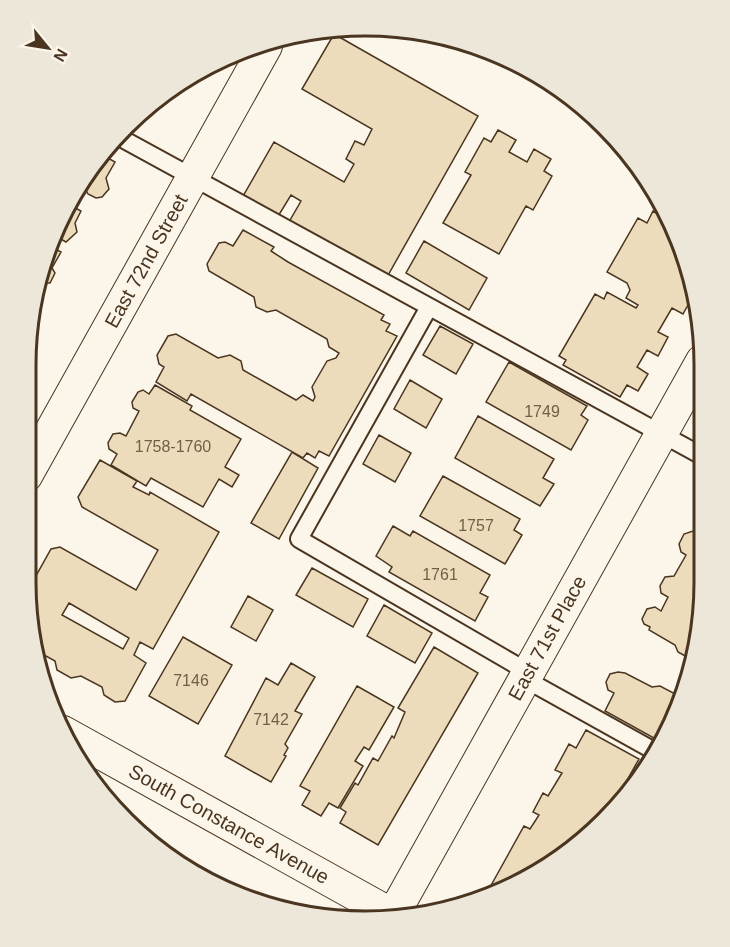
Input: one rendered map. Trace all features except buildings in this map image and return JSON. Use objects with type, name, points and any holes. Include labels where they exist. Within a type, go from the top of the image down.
[{"type":"street","name":"East 72nd Street","points":[[36,458],[263,52]]},
{"type":"street","name":"East 71st Place","points":[[398,909],[694,375]]},
{"type":"street","name":"South Constance Avenue","points":[[76,739],[383,910]]},
{"type":"lane","points":[[125,141],[694,452]]},
{"type":"lane","points":[[429,307],[299,539],[649,748]]}]
